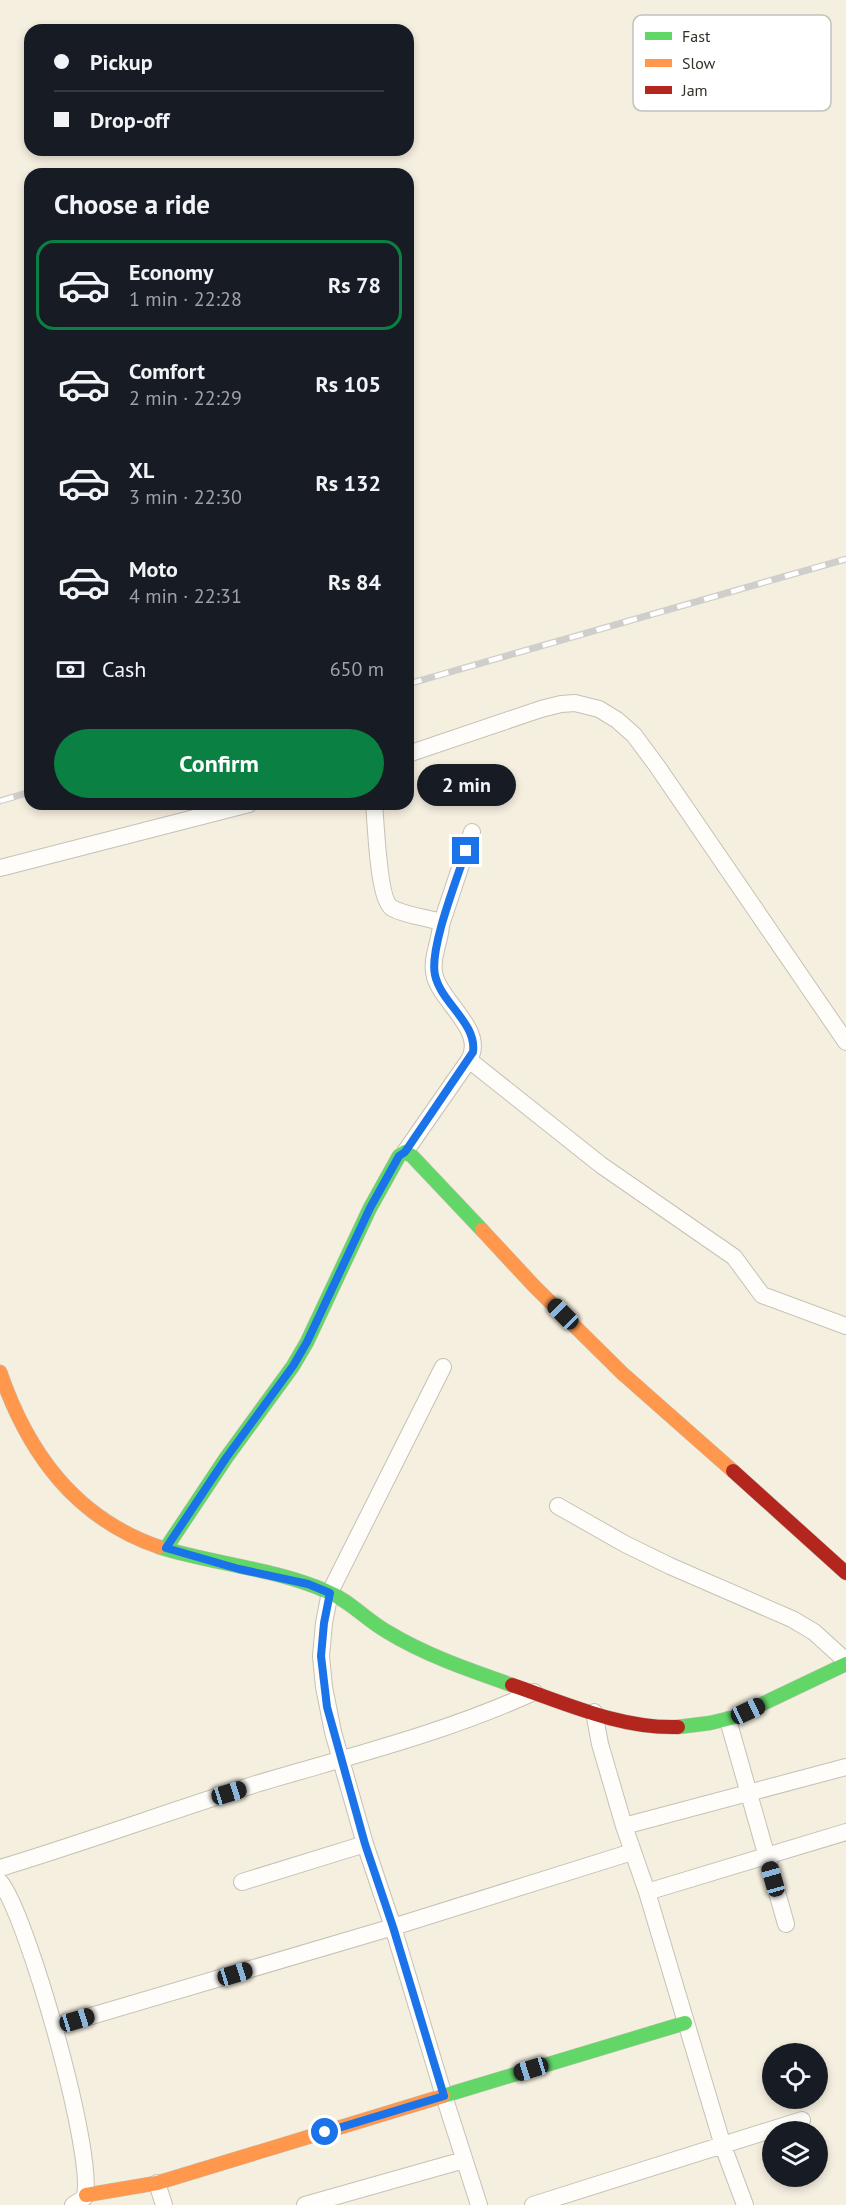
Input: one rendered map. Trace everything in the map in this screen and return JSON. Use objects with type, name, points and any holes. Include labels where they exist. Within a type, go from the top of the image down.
[{"type":"street","points":[[414,752],[561,704],[587,706],[617,720],[634,735],[657,766],[846,1042]]},
{"type":"street","points":[[0,868],[226,810]]},
{"type":"street","points":[[375,810],[380,874],[385,901],[392,909],[437,921],[441,925]]},
{"type":"street","points":[[166,1548],[226,1458],[293,1366],[307,1342],[370,1208],[399,1156],[405,1152],[473,1052],[474,1042],[466,1025],[443,995],[434,969],[441,925],[472,832]]},
{"type":"street","points":[[469,1060],[601,1165],[734,1257],[759,1294],[846,1326]]},
{"type":"street","points":[[405,1152],[412,1156],[534,1286],[622,1373],[846,1573]]},
{"type":"street","points":[[444,1367],[330,1593],[321,1656],[326,1697],[365,1844],[479,2205]]},
{"type":"street","points":[[0,1372],[27,1439],[51,1472],[94,1513],[111,1525],[166,1548],[239,1569],[308,1584],[346,1601],[399,1639],[445,1659],[534,1692],[623,1722],[645,1726],[682,1726],[728,1720],[846,1662],[814,1632],[792,1619],[670,1566],[625,1544],[558,1506]]},
{"type":"street","points":[[0,1868],[162,1813],[441,1730],[500,1708],[534,1692]]},
{"type":"street","points":[[594,1712],[600,1744],[624,1826],[647,1892],[685,2023],[743,2205]]},
{"type":"street","points":[[728,1720],[786,1924]]},
{"type":"street","points":[[624,1826],[846,1767]]},
{"type":"street","points":[[647,1892],[846,1832]]},
{"type":"street","points":[[242,1882],[365,1844]]},
{"type":"street","points":[[54,2027],[393,1927],[632,1852]]},
{"type":"street","points":[[0,1882],[20,1919],[54,2027],[81,2143],[79,2200],[157,2183],[685,2023]]},
{"type":"street","points":[[533,2205],[762,2134]]},
{"type":"street","points":[[305,2205],[464,2160]]},
{"type":"street","points":[[157,2183],[164,2205]]},
{"type":"railway","points":[[414,682],[846,559]]},
{"type":"railway","points":[[0,801],[24,794]]},
{"type":"traffic: fast","points":[[166,1548],[226,1458],[293,1366],[307,1342],[370,1208],[399,1156],[405,1152],[412,1156],[482,1230]]},
{"type":"traffic: fast","points":[[159,1547],[306,1583],[342,1599],[401,1640],[464,1668],[512,1685]]},
{"type":"traffic: fast","points":[[678,1727],[735,1717],[846,1664]]},
{"type":"traffic: fast","points":[[443,2096],[685,2023]]},
{"type":"traffic: slow","points":[[482,1230],[534,1286],[622,1373],[733,1471]]},
{"type":"traffic: slow","points":[[0,1372],[11,1402],[25,1429],[40,1455],[58,1479],[103,1519],[159,1547]]},
{"type":"traffic: slow","points":[[86,2195],[157,2183],[443,2096]]},
{"type":"traffic: jam","points":[[733,1471],[846,1573]]},
{"type":"traffic: jam","points":[[512,1685],[594,1714],[635,1724],[678,1727]]},
{"type":"route","points":[[325,2132],[444,2096],[393,1927],[365,1844],[327,1707],[321,1656],[330,1593],[308,1584],[239,1569],[166,1548],[226,1458],[293,1366],[307,1342],[370,1208],[399,1156],[405,1152],[473,1052],[474,1042],[470,1032],[443,995],[435,978],[434,969],[441,925],[466,851]]}]
